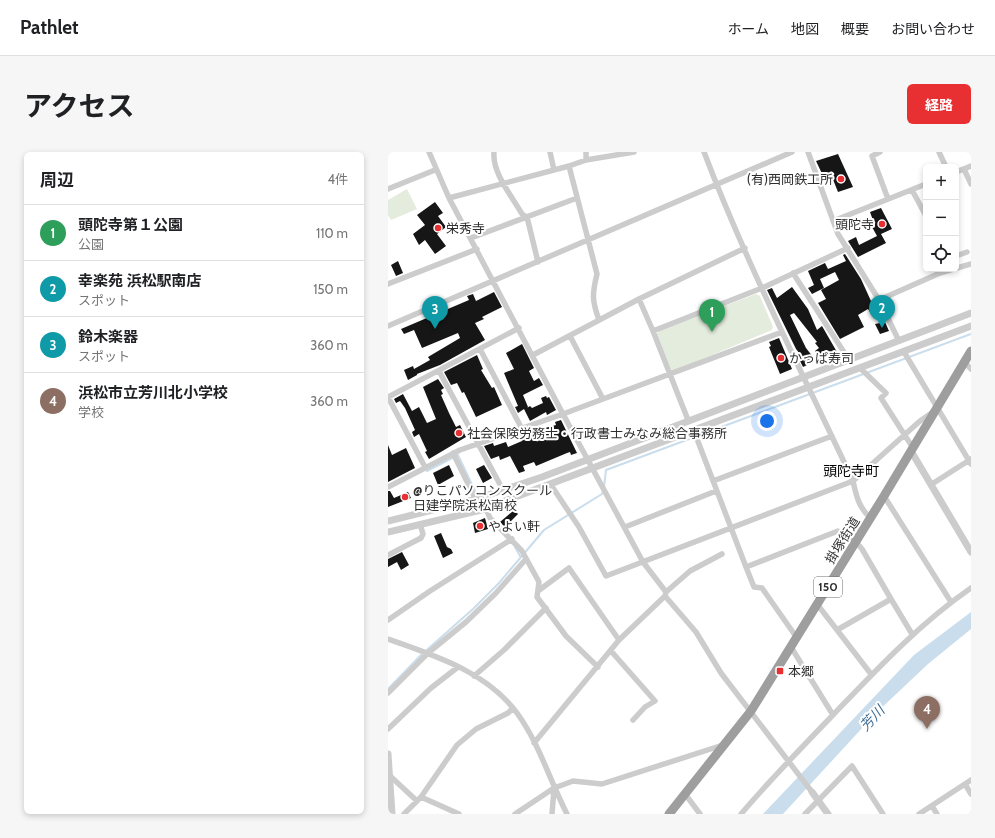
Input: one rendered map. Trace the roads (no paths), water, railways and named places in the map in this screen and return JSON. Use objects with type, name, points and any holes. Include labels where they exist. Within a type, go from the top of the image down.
[{"type":"highway","name":"掛塚街道","points":[[669,814],[751,711],[871,518],[936,409],[968,366],[971,351]]},
{"type":"street","points":[[429,152],[449,198],[643,562],[696,632],[709,656],[828,814]]},
{"type":"street","points":[[494,152],[493,160],[504,184],[522,214],[527,217],[538,262]]},
{"type":"street","points":[[550,152],[554,170]]},
{"type":"street","points":[[586,152],[586,160]]},
{"type":"street","points":[[449,198],[569,166],[586,160],[634,152]]},
{"type":"street","points":[[704,152],[716,185],[762,288],[853,481],[856,495],[864,513],[871,518]]},
{"type":"street","points":[[388,326],[792,152]]},
{"type":"street","points":[[808,152],[833,221],[879,300],[899,341]]},
{"type":"street","points":[[880,152],[872,156],[888,199]]},
{"type":"street","points":[[940,152],[945,164]]},
{"type":"street","points":[[569,166],[597,274],[592,297],[599,320]]},
{"type":"street","points":[[959,171],[971,166]]},
{"type":"street","points":[[964,169],[971,184]]},
{"type":"street","points":[[388,189],[436,170]]},
{"type":"street","points":[[833,221],[923,185]]},
{"type":"street","points":[[912,190],[923,210]]},
{"type":"street","points":[[471,238],[577,198]]},
{"type":"street","points":[[533,355],[639,299],[745,248]]},
{"type":"street","points":[[653,331],[762,288],[793,272],[848,248]]},
{"type":"street","points":[[388,284],[477,249]]},
{"type":"street","points":[[959,255],[967,252]]},
{"type":"street","points":[[879,300],[940,273],[971,264]]},
{"type":"street","points":[[793,272],[849,360]]},
{"type":"street","points":[[639,299],[688,420]]},
{"type":"street","points":[[388,521],[476,500],[804,378],[971,313]]},
{"type":"street","points":[[388,532],[486,509],[971,326]]},
{"type":"street","points":[[425,468],[388,397],[519,328]]},
{"type":"street","points":[[388,487],[453,453],[671,375],[782,332]]},
{"type":"street","points":[[570,336],[603,399]]},
{"type":"street","points":[[480,349],[522,429]]},
{"type":"street","points":[[904,352],[936,409],[970,461],[932,484]]},
{"type":"street","points":[[860,368],[886,393],[881,398],[971,552]]},
{"type":"street","points":[[439,371],[503,490]]},
{"type":"street","points":[[551,485],[579,527],[606,576],[853,481],[920,421],[936,409]]},
{"type":"street","points":[[694,431],[730,528],[754,587],[762,588],[797,638]]},
{"type":"street","points":[[713,481],[832,436]]},
{"type":"street","points":[[453,453],[476,500]]},
{"type":"street","points":[[625,527],[716,491]]},
{"type":"street","points":[[884,496],[951,602]]},
{"type":"street","points":[[486,509],[490,518],[522,551],[539,582],[537,597],[566,636],[598,667]]},
{"type":"street","points":[[388,554],[421,538],[423,534],[420,524]]},
{"type":"street","points":[[746,567],[838,531],[856,542],[912,634]]},
{"type":"street","points":[[388,620],[430,591],[512,539]]},
{"type":"street","points":[[534,743],[620,640],[690,571],[722,554]]},
{"type":"street","points":[[388,693],[428,653],[471,617],[496,593],[526,559]]},
{"type":"street","points":[[538,591],[569,568],[620,640]]},
{"type":"street","points":[[741,814],[788,760],[871,674],[912,634],[951,602],[971,588]]},
{"type":"street","points":[[837,630],[891,599]]},
{"type":"street","points":[[818,604],[871,674]]},
{"type":"street","points":[[474,676],[504,650],[546,608]]},
{"type":"street","points":[[388,639],[428,653],[458,667],[492,687],[513,708],[534,743],[567,814]]},
{"type":"street","points":[[791,647],[833,715]]},
{"type":"street","points":[[611,650],[655,701],[645,707],[633,720]]},
{"type":"street","points":[[388,729],[431,688],[458,667]]},
{"type":"street","points":[[404,814],[419,799],[458,745],[476,729],[508,713],[513,708]]},
{"type":"street","points":[[515,814],[554,788],[573,781],[602,784],[724,744]]},
{"type":"street","points":[[388,754],[392,814]]},
{"type":"street","points":[[805,814],[852,766],[883,814]]},
{"type":"street","points":[[389,775],[419,799],[459,814]]},
{"type":"street","points":[[919,814],[971,780]]},
{"type":"street","points":[[965,784],[971,794]]},
{"type":"street","points":[[552,814],[554,788]]},
{"type":"street","points":[[685,794],[700,814]]},
{"type":"street","points":[[932,806],[937,814]]},
{"type":"water","points":[[971,612],[971,629],[928,664],[875,714],[783,814],[763,814],[914,655]]},
{"type":"waterway","points":[[604,487],[606,470],[971,334]]},
{"type":"waterway","points":[[426,469],[427,471],[458,455],[483,508]]},
{"type":"waterway","points":[[388,689],[420,656],[473,609],[499,583],[544,530],[602,494],[603,491]]},
{"type":"waterway","points":[[515,547],[520,556]]},
{"type":"place","name":"(有)西岡鉄工所","points":[[841,179]]},
{"type":"place","name":"頭陀寺","points":[[882,224]]},
{"type":"place","name":"栄秀寺","points":[[438,228]]},
{"type":"place","name":"幸楽苑 浜松駅南店","points":[[882,328]]},
{"type":"place","name":"鈴木楽器","points":[[435,329]]},
{"type":"place","name":"頭陀寺第１公園","points":[[712,332]]},
{"type":"place","name":"かっぱ寿司","points":[[781,358]]},
{"type":"place","name":"社会保険労務士・行政書士みなみ総合事務所","points":[[459,433]]},
{"type":"place","name":"@りこパソコンスクール 日建学院浜松南校","points":[[405,497]]},
{"type":"place","name":"やよい軒","points":[[480,526]]},
{"type":"place","name":"本郷","points":[[780,671]]},
{"type":"place","name":"浜松市立芳川北小学校","points":[[927,729]]},
{"type":"district","name":"頭陀寺町","points":[[851,471]]},
{"type":"water label","name":"芳川","points":[[872,718]]}]
